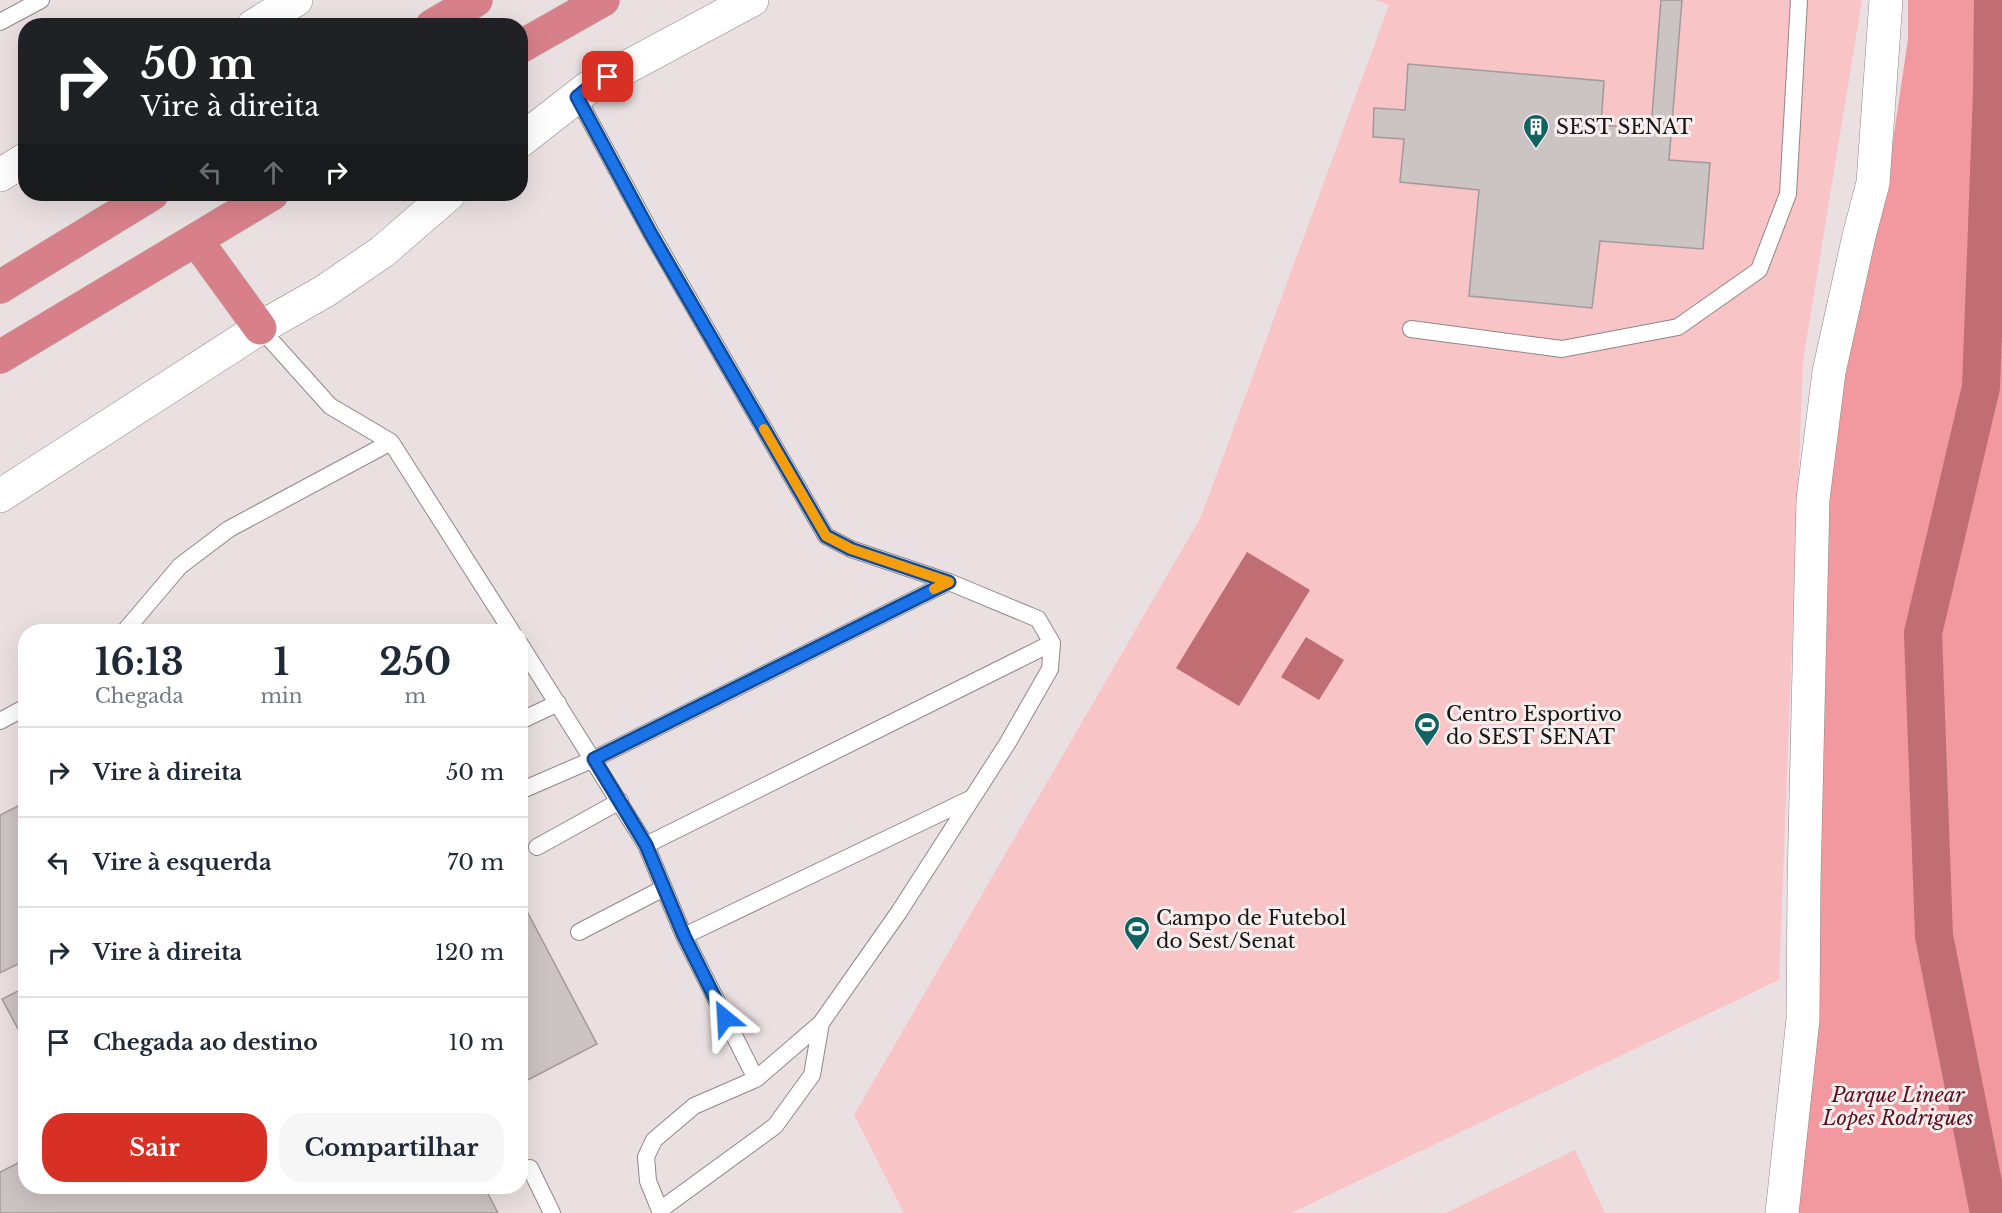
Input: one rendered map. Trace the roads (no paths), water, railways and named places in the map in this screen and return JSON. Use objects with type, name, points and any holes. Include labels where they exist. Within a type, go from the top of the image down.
[{"type":"highway","points":[[446,18],[476,0]]},
{"type":"highway","points":[[528,42],[603,0]]},
{"type":"highway","points":[[0,287],[141,201]]},
{"type":"highway","points":[[0,357],[260,201]]},
{"type":"highway","points":[[196,240],[260,328]]},
{"type":"street","points":[[266,18],[296,0]]},
{"type":"street","points":[[528,135],[588,88],[752,0]]},
{"type":"street","points":[[1782,1213],[1803,1019],[1813,499],[1829,372],[1873,183],[1886,0]]},
{"type":"street","points":[[0,175],[18,164]]},
{"type":"street","points":[[0,496],[260,328],[325,291],[382,252],[441,201]]},
{"type":"lane","points":[[0,22],[41,0]]},
{"type":"lane","points":[[1411,329],[1562,349],[1678,327],[1759,270],[1788,194],[1799,0]]},
{"type":"lane","points":[[577,97],[651,234],[826,536],[851,549],[949,582],[1038,619],[1052,643],[1050,669],[973,798],[899,912],[820,1023],[756,1079],[694,1106],[654,1140],[646,1157],[648,1181],[660,1212],[775,1126],[812,1075],[820,1023]]},
{"type":"lane","points":[[260,328],[330,406],[391,442],[507,624]]},
{"type":"lane","points":[[131,624],[180,566],[229,529],[391,442]]},
{"type":"lane","points":[[528,788],[594,759],[949,582]]},
{"type":"lane","points":[[646,845],[1052,643]]},
{"type":"lane","points":[[528,656],[646,845],[684,936],[756,1079]]},
{"type":"lane","points":[[528,717],[558,703]]},
{"type":"lane","points":[[0,721],[18,711]]},
{"type":"lane","points":[[684,936],[973,798]]},
{"type":"lane","points":[[537,847],[620,801]]},
{"type":"lane","points":[[579,932],[664,888]]},
{"type":"lane","points":[[530,1168],[552,1213]]},
{"type":"waterway","points":[[1989,1213],[1934,936],[1923,633],[1981,387],[1992,92],[1993,0]]},
{"type":"place","name":"SEST SENAT","points":[[1536,150]]},
{"type":"place","name":"Centro Esportivo do SEST SENAT","points":[[1427,748]]},
{"type":"place","name":"Campo de Futebol do Sest/Senat","points":[[1137,952]]},
{"type":"park label","name":"Parque Linear Lopes Rodrigues","points":[[1898,1106]]}]
